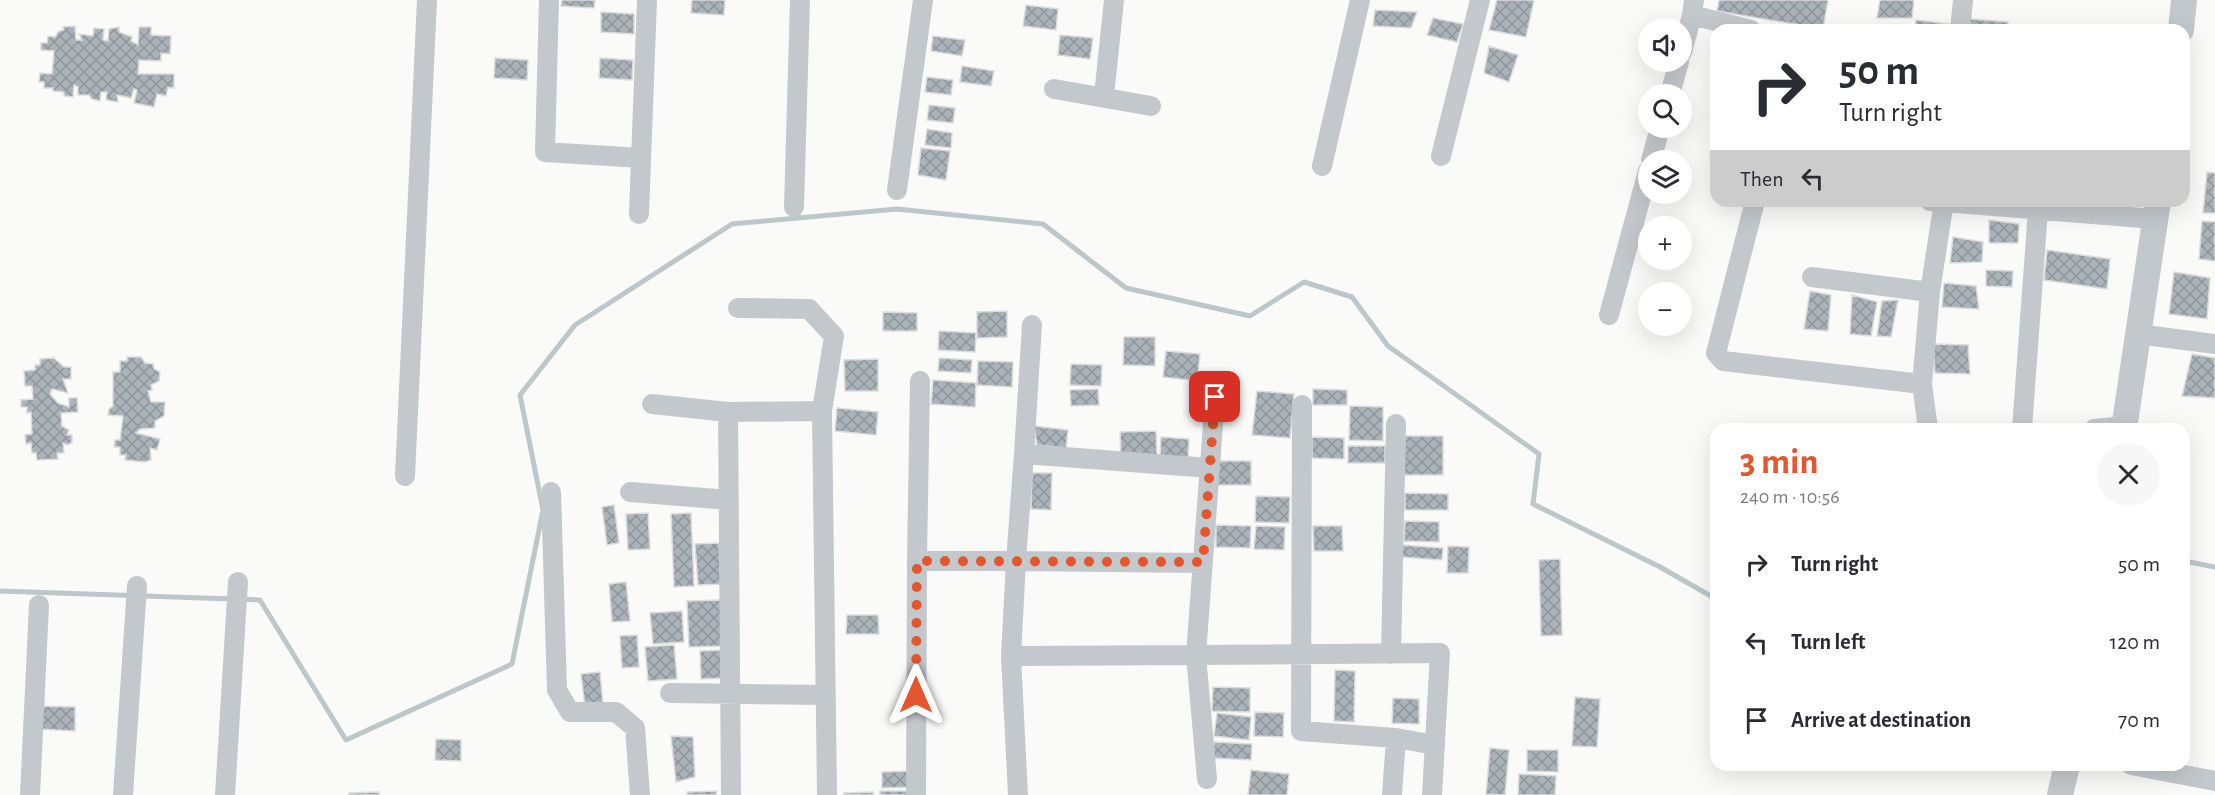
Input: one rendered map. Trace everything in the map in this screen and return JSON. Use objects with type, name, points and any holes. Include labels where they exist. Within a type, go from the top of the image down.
[{"type":"street","points":[[405,476],[427,0]]},
{"type":"street","points":[[549,0],[545,152],[641,158]]},
{"type":"street","points":[[639,214],[647,0]]},
{"type":"street","points":[[794,207],[800,0]]},
{"type":"street","points":[[897,190],[923,0]]},
{"type":"street","points":[[1104,96],[1114,0]]},
{"type":"street","points":[[1322,166],[1360,0]]},
{"type":"street","points":[[1442,156],[1480,0]]},
{"type":"street","points":[[1961,24],[1963,0]]},
{"type":"street","points":[[2182,24],[2184,0]]},
{"type":"street","points":[[1693,8],[1735,24]]},
{"type":"street","points":[[1054,89],[1151,106]]},
{"type":"street","points":[[1609,315],[1639,204]]},
{"type":"street","points":[[1753,207],[1716,353],[1723,361],[1922,384]]},
{"type":"street","points":[[1927,423],[1922,384],[1939,207]]},
{"type":"street","points":[[2005,207],[2038,210],[2157,210],[2126,423]]},
{"type":"street","points":[[2022,423],[2038,210]]},
{"type":"street","points":[[1812,277],[1930,292]]},
{"type":"street","points":[[738,308],[808,309],[834,336],[822,411],[826,795]]},
{"type":"street","points":[[1018,795],[1011,656],[1032,325]]},
{"type":"street","points":[[2138,334],[2215,344]]},
{"type":"street","points":[[916,795],[920,381]]},
{"type":"street","points":[[1207,779],[1196,655],[1215,397]]},
{"type":"street","points":[[652,404],[728,412],[822,411]]},
{"type":"street","points":[[1302,405],[1301,731],[1396,738],[1435,745]]},
{"type":"street","points":[[728,412],[731,795]]},
{"type":"street","points":[[1391,654],[1396,424]]},
{"type":"street","points":[[1024,454],[1210,468]]},
{"type":"street","points":[[551,492],[557,690],[570,712],[616,712],[635,728],[640,795]]},
{"type":"street","points":[[630,492],[729,500]]},
{"type":"street","points":[[917,561],[1203,562]]},
{"type":"street","points":[[225,795],[238,582]]},
{"type":"street","points":[[123,795],[137,586]]},
{"type":"street","points":[[30,795],[39,605]]},
{"type":"street","points":[[1011,656],[1440,653],[1432,795]]},
{"type":"street","points":[[670,693],[824,695]]},
{"type":"street","points":[[1392,795],[1396,738]]},
{"type":"street","points":[[2060,795],[2066,771]]},
{"type":"street","points":[[2162,771],[2215,781]]},
{"type":"building","points":[[562,0],[595,0],[594,8],[561,6]]},
{"type":"building","points":[[692,0],[725,0],[724,15],[691,13]]},
{"type":"building","points":[[1497,0],[1534,0],[1526,37],[1489,30]]},
{"type":"building","points":[[1719,0],[1828,0],[1824,24],[1794,24],[1717,11]]},
{"type":"building","points":[[1880,0],[1914,0],[1912,18],[1877,18]]},
{"type":"building","points":[[1026,5],[1058,9],[1056,30],[1023,26]]},
{"type":"building","points":[[1375,10],[1417,12],[1411,28],[1373,26]]},
{"type":"building","points":[[601,12],[634,14],[634,34],[601,32]]},
{"type":"building","points":[[1433,18],[1463,24],[1457,42],[1427,35]]},
{"type":"building","points":[[1970,19],[2008,22],[2008,24],[1970,24]]},
{"type":"building","points":[[1916,20],[1949,24],[1916,24]]},
{"type":"building","points":[[75,26],[76,40],[82,40],[79,34],[93,36],[94,28],[104,29],[103,40],[108,41],[109,29],[119,27],[119,32],[132,37],[131,41],[138,45],[139,27],[151,27],[151,35],[171,36],[170,54],[161,53],[161,61],[139,60],[138,74],[174,74],[174,88],[168,87],[166,96],[157,94],[154,107],[134,103],[137,90],[134,89],[131,98],[117,95],[118,102],[106,100],[107,92],[101,92],[100,101],[92,99],[89,95],[78,95],[78,87],[74,85],[73,97],[64,96],[64,92],[53,91],[53,88],[44,88],[44,82],[39,82],[40,73],[52,74],[54,51],[41,50],[41,43],[47,43],[48,36],[55,37],[59,31],[64,30],[63,27]]},
{"type":"building","points":[[1060,35],[1093,38],[1090,59],[1058,55]]},
{"type":"building","points":[[933,36],[965,40],[962,56],[931,51]]},
{"type":"building","points":[[1489,46],[1518,55],[1509,82],[1484,73]]},
{"type":"building","points":[[495,58],[528,60],[527,80],[494,78]]},
{"type":"building","points":[[600,58],[633,60],[632,80],[599,78]]},
{"type":"building","points":[[962,66],[994,71],[991,86],[960,82]]},
{"type":"building","points":[[927,77],[953,80],[951,95],[925,92]]},
{"type":"building","points":[[929,105],[955,108],[953,123],[927,120]]},
{"type":"building","points":[[927,129],[952,133],[951,148],[925,145]]},
{"type":"building","points":[[921,148],[950,151],[946,180],[918,175]]},
{"type":"building","points":[[2207,172],[2215,173],[2215,213],[2203,213]]},
{"type":"building","points":[[1989,220],[2019,224],[2018,243],[1989,243]]},
{"type":"building","points":[[2202,221],[2215,222],[2215,261],[2199,259]]},
{"type":"building","points":[[1953,237],[1983,242],[1982,262],[1950,263]]},
{"type":"building","points":[[2047,250],[2110,259],[2107,289],[2044,280]]},
{"type":"building","points":[[1986,270],[2013,271],[2012,287],[1986,286]]},
{"type":"building","points":[[2174,272],[2210,278],[2207,319],[2169,314]]},
{"type":"building","points":[[1944,283],[1976,286],[1979,309],[1942,307]]},
{"type":"building","points":[[1810,291],[1831,295],[1828,331],[1804,329]]},
{"type":"building","points":[[1852,295],[1877,302],[1871,336],[1850,334]]},
{"type":"building","points":[[1898,300],[1891,337],[1877,336],[1882,301]]},
{"type":"building","points":[[1007,311],[1007,337],[977,338],[977,312]]},
{"type":"building","points":[[883,312],[917,313],[917,331],[883,331]]},
{"type":"building","points":[[939,331],[976,333],[975,352],[938,350]]},
{"type":"building","points":[[1124,337],[1155,337],[1155,366],[1123,365]]},
{"type":"building","points":[[1933,344],[1968,345],[1970,374],[1935,373]]},
{"type":"building","points":[[1166,351],[1200,354],[1197,381],[1163,377]]},
{"type":"building","points":[[2192,354],[2215,358],[2215,398],[2182,396]]},
{"type":"building","points":[[127,357],[141,357],[145,363],[153,364],[154,369],[160,372],[159,381],[151,385],[152,390],[148,391],[151,402],[165,402],[164,416],[155,421],[155,428],[140,429],[136,433],[160,439],[157,450],[150,448],[151,460],[145,462],[125,460],[126,455],[120,455],[120,447],[114,447],[115,440],[120,440],[123,416],[108,415],[109,409],[113,406],[113,372],[120,372],[120,361],[127,361]]},
{"type":"building","points":[[54,358],[64,367],[71,367],[71,379],[63,379],[68,393],[52,389],[50,394],[58,403],[69,407],[69,398],[77,398],[78,412],[61,413],[62,426],[69,430],[67,435],[72,435],[72,442],[68,445],[63,443],[64,453],[57,453],[58,459],[37,460],[36,453],[32,453],[31,443],[26,444],[25,435],[32,434],[31,412],[27,413],[27,407],[21,407],[21,400],[33,399],[32,386],[25,386],[24,371],[35,370],[35,365],[40,365],[40,359]]},
{"type":"building","points":[[939,358],[972,360],[971,373],[938,371]]},
{"type":"building","points":[[878,359],[878,391],[845,391],[844,360]]},
{"type":"building","points":[[978,361],[1013,362],[1012,387],[977,385]]},
{"type":"building","points":[[1071,364],[1102,365],[1101,386],[1070,385]]},
{"type":"building","points":[[933,380],[976,383],[975,407],[931,404]]},
{"type":"building","points":[[1098,389],[1099,405],[1071,406],[1070,390]]},
{"type":"building","points":[[1313,389],[1347,390],[1347,405],[1313,405]]},
{"type":"building","points":[[1257,391],[1294,394],[1290,438],[1252,435]]},
{"type":"building","points":[[1350,406],[1383,407],[1383,441],[1349,440]]},
{"type":"building","points":[[837,408],[878,412],[876,435],[835,431]]},
{"type":"building","points":[[1034,426],[1068,430],[1066,448],[1037,445]]},
{"type":"building","points":[[1156,431],[1157,457],[1121,458],[1120,432]]},
{"type":"building","points":[[1405,436],[1443,436],[1443,475],[1404,475]]},
{"type":"building","points":[[1161,437],[1189,439],[1188,459],[1160,458]]},
{"type":"building","points":[[1312,437],[1344,438],[1344,459],[1312,458]]},
{"type":"building","points":[[1348,446],[1385,446],[1385,463],[1348,463]]},
{"type":"building","points":[[1216,461],[1251,461],[1251,485],[1216,485]]},
{"type":"building","points":[[1032,473],[1052,473],[1051,510],[1031,509]]},
{"type":"building","points":[[1405,493],[1448,494],[1448,510],[1405,510]]},
{"type":"building","points":[[1256,496],[1290,497],[1289,523],[1255,522]]},
{"type":"building","points":[[614,505],[619,543],[607,545],[602,507]]},
{"type":"building","points":[[648,513],[650,549],[628,550],[626,514]]},
{"type":"building","points":[[691,513],[694,586],[674,587],[671,514]]},
{"type":"building","points":[[1405,521],[1439,522],[1439,542],[1404,541]]},
{"type":"building","points":[[1216,525],[1251,526],[1250,548],[1216,547]]},
{"type":"building","points":[[1256,526],[1285,527],[1284,550],[1254,549]]},
{"type":"building","points":[[1313,526],[1342,526],[1343,551],[1314,551]]},
{"type":"building","points":[[719,543],[721,584],[698,585],[695,544]]},
{"type":"building","points":[[1402,545],[1443,548],[1442,560],[1401,557]]},
{"type":"building","points":[[1448,546],[1469,547],[1468,573],[1447,573]]},
{"type":"building","points":[[1560,559],[1562,635],[1541,636],[1539,560]]},
{"type":"building","points":[[626,582],[630,621],[612,622],[609,584]]},
{"type":"building","points":[[722,600],[723,646],[689,647],[687,601]]},
{"type":"building","points":[[682,611],[684,642],[653,644],[650,613]]},
{"type":"building","points":[[847,615],[878,615],[879,634],[846,634]]},
{"type":"building","points":[[637,635],[639,667],[622,668],[620,636]]},
{"type":"building","points":[[674,645],[677,679],[648,681],[645,647]]},
{"type":"building","points":[[724,650],[726,678],[701,679],[700,651]]},
{"type":"building","points":[[1335,670],[1355,671],[1354,722],[1334,721]]},
{"type":"building","points":[[600,672],[603,705],[585,707],[581,674]]},
{"type":"building","points":[[1213,687],[1250,688],[1250,712],[1212,711]]},
{"type":"building","points":[[1575,697],[1600,699],[1597,747],[1572,746]]},
{"type":"building","points":[[1393,698],[1419,699],[1419,724],[1392,723]]},
{"type":"building","points":[[39,706],[75,707],[75,731],[38,729]]},
{"type":"building","points":[[1255,712],[1284,713],[1283,737],[1254,736]]},
{"type":"building","points":[[1217,713],[1251,717],[1249,740],[1214,736]]},
{"type":"building","points":[[671,736],[693,737],[695,777],[676,782]]},
{"type":"building","points":[[436,739],[461,740],[461,761],[435,760]]},
{"type":"building","points":[[1214,742],[1252,744],[1251,760],[1213,758]]},
{"type":"building","points":[[1490,748],[1509,750],[1505,795],[1486,794]]},
{"type":"building","points":[[1527,750],[1558,750],[1558,772],[1527,771]]},
{"type":"building","points":[[1251,770],[1289,774],[1287,795],[1248,795]]},
{"type":"building","points":[[912,771],[912,787],[882,788],[882,772]]},
{"type":"building","points":[[1519,774],[1556,776],[1555,795],[1518,795]]},
{"type":"building","points":[[717,791],[716,795],[687,795],[687,792]]},
{"type":"building","points":[[880,791],[910,791],[910,795],[880,795]]},
{"type":"building","points":[[379,792],[379,795],[349,795],[349,793]]},
{"type":"building","points":[[873,792],[874,795],[844,795],[844,793]]},
{"type":"waterway","points":[[241,599],[260,600],[346,740],[512,664],[543,510],[520,395],[575,325],[732,224],[897,209],[1043,224],[1126,288],[1250,316],[1304,282],[1352,297],[1388,346],[1539,454],[1533,504],[1660,567],[1710,596]]},
{"type":"waterway","points":[[2190,562],[2215,567]]},
{"type":"waterway","points":[[0,591],[232,599]]},
{"type":"route","points":[[916,695],[917,561],[1203,562],[1215,397]]}]
